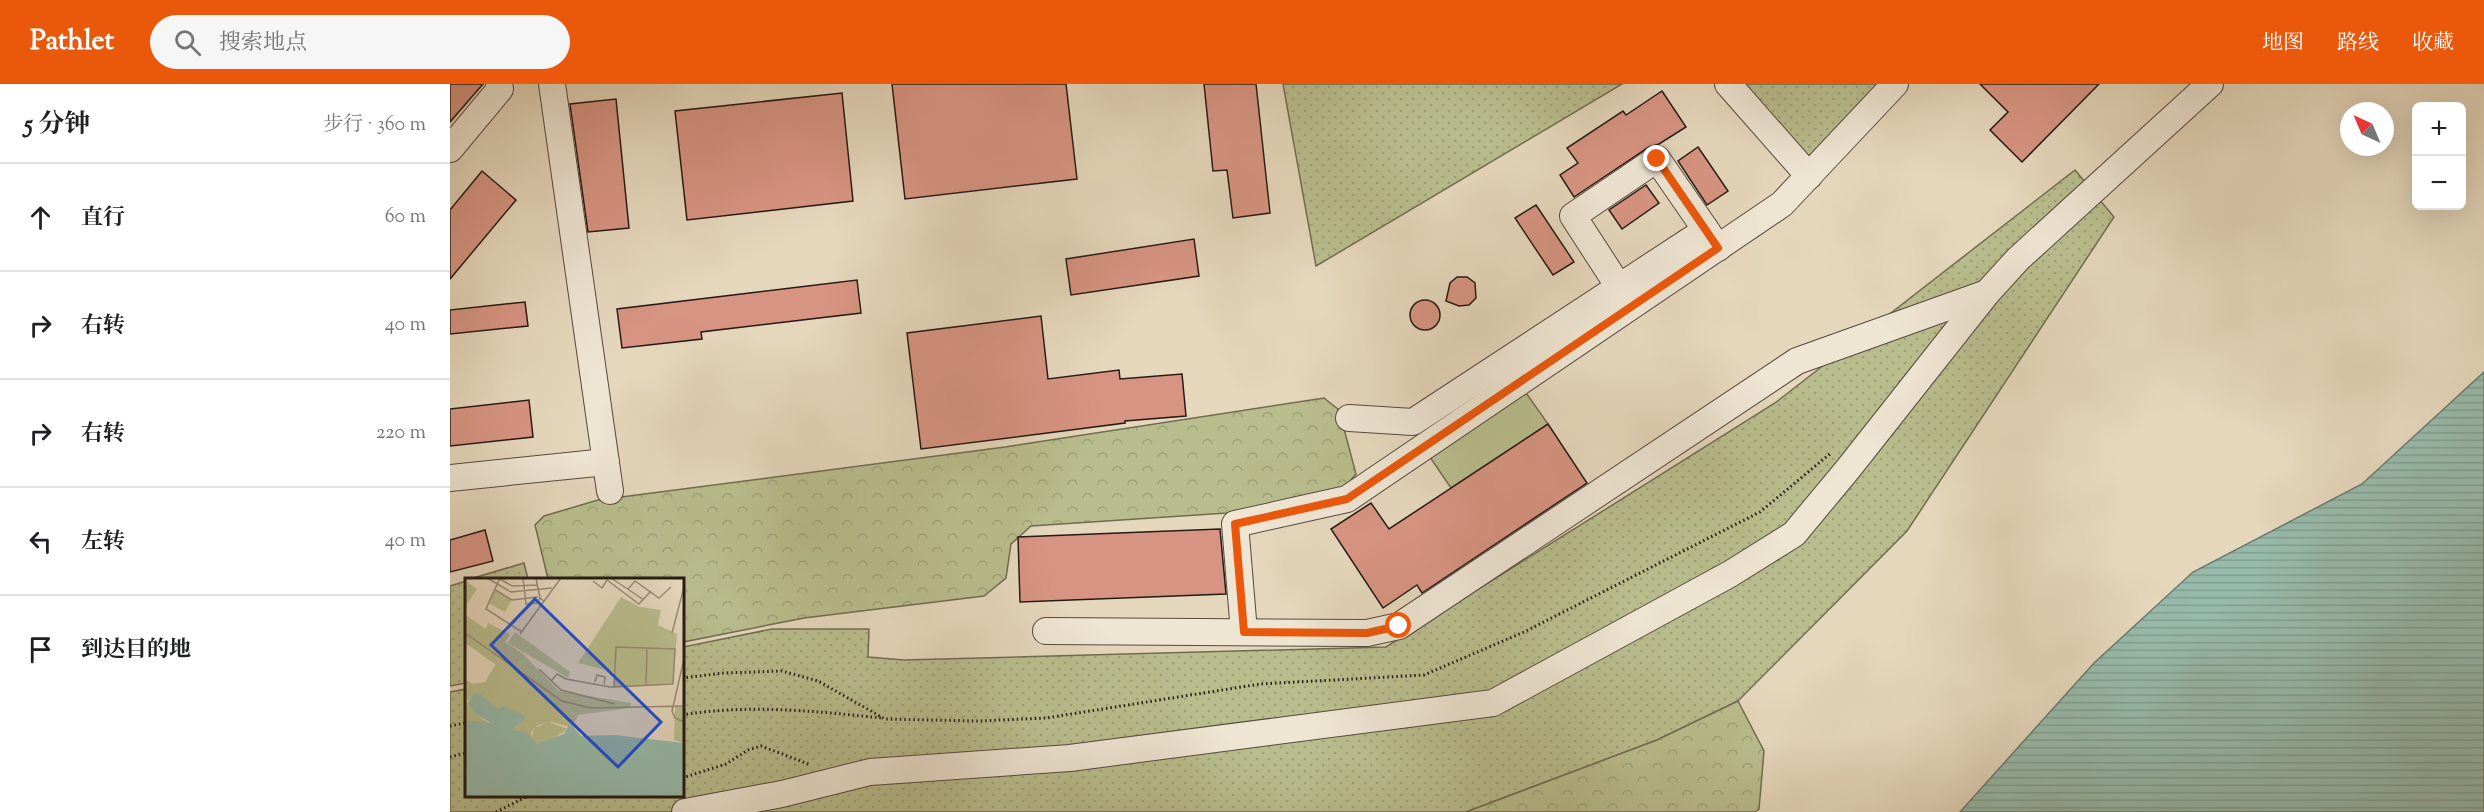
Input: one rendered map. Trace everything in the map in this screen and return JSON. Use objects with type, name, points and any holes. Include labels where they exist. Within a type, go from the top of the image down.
[{"type":"street","points":[[450,149],[500,89],[499,84]]},
{"type":"street","points":[[552,84],[610,491]]},
{"type":"street","points":[[1728,84],[1809,176]]},
{"type":"street","points":[[1349,418],[1413,422],[1619,287],[1782,204],[1895,84]]},
{"type":"street","points":[[686,812],[782,794],[870,772],[1070,758],[1493,703],[1730,574],[1794,534],[1848,470],[1987,293],[2018,260],[2210,84]]},
{"type":"street","points":[[1619,287],[1573,216],[1657,159],[1712,239]]},
{"type":"street","points":[[1244,632],[1235,524],[1347,499],[1712,239]]},
{"type":"street","points":[[1046,631],[1367,633],[1399,626],[1797,361],[1987,293]]},
{"type":"street","points":[[450,477],[606,462]]},
{"type":"path","points":[[684,715],[705,712],[807,710],[885,719]]},
{"type":"path","points":[[450,726],[465,723]]},
{"type":"path","points":[[684,777],[713,769],[748,750],[761,746],[804,761],[816,767],[832,781]]},
{"type":"path","points":[[450,757],[465,753]]},
{"type":"path","points":[[496,812],[524,797]]},
{"type":"green space","points":[[1283,84],[1622,84],[1316,266]]},
{"type":"green space","points":[[1728,84],[1895,84],[1809,176]]},
{"type":"green space","points":[[2075,170],[2114,217],[1907,531],[1738,701],[1657,740],[1466,812],[450,812],[450,692],[465,689],[465,797],[684,797],[684,647],[772,629],[869,629],[868,657],[904,660],[1386,647],[1775,403]]},
{"type":"green space","points":[[1519,383],[1548,424],[1451,488],[1423,447]]},
{"type":"green space","points":[[1324,398],[1339,410],[1356,474],[1344,488],[1227,513],[1031,526],[1011,544],[1006,578],[984,596],[804,618],[684,642],[684,578],[548,578],[535,525],[544,516],[598,500],[1005,447]]},
{"type":"green space","points":[[524,563],[528,578],[473,578]]},
{"type":"green space","points":[[465,581],[465,683],[450,686],[450,586]]},
{"type":"green space","points":[[1738,701],[1764,751],[1759,809],[1755,812],[1466,812],[1657,740]]},
{"type":"shaded area","points":[[2484,372],[2484,812],[1960,812],[2094,663],[2193,572],[2362,484]]},
{"type":"building","points":[[450,84],[483,84],[450,122]]},
{"type":"building","points":[[892,84],[1066,84],[1077,179],[905,199]]},
{"type":"building","points":[[1204,84],[1256,84],[1270,213],[1233,218],[1227,170],[1213,171]]},
{"type":"building","points":[[1980,84],[2099,84],[2022,162],[1990,130],[2008,112]]},
{"type":"building","points":[[1662,91],[1686,127],[1659,144],[1649,147],[1574,197],[1560,175],[1578,163],[1567,148],[1623,111],[1626,115]]},
{"type":"building","points":[[842,93],[853,201],[687,220],[675,111]]},
{"type":"building","points":[[616,99],[629,228],[588,232],[570,104]]},
{"type":"building","points":[[1698,147],[1728,191],[1707,205],[1678,161]]},
{"type":"building","points":[[482,171],[516,200],[450,279],[450,210]]},
{"type":"building","points":[[1646,185],[1659,203],[1622,229],[1609,210]]},
{"type":"building","points":[[1536,205],[1574,262],[1553,275],[1515,218]]},
{"type":"building","points":[[1194,239],[1199,276],[1071,295],[1066,259]]},
{"type":"building","points":[[1457,277],[1467,277],[1475,283],[1476,298],[1469,305],[1459,306],[1446,301],[1450,283]]},
{"type":"building","points":[[857,280],[861,313],[701,332],[702,339],[622,348],[617,309]]},
{"type":"building","points":[[1425,300],[1436,304],[1440,315],[1436,326],[1425,330],[1414,326],[1410,315],[1414,304]]},
{"type":"building","points":[[525,302],[528,326],[450,334],[450,310]]},
{"type":"building","points":[[1041,316],[1048,379],[1119,370],[1120,379],[1182,374],[1186,416],[1125,421],[1125,423],[921,449],[907,333]]},
{"type":"building","points":[[529,400],[533,437],[450,446],[450,409]]},
{"type":"building","points":[[1548,424],[1587,483],[1422,593],[1417,585],[1383,608],[1331,529],[1371,503],[1389,529]]},
{"type":"building","points":[[1220,529],[1226,594],[1020,602],[1018,537]]},
{"type":"building","points":[[485,530],[493,561],[450,572],[450,540]]},
{"type":"route","points":[[1399,626],[1367,633],[1244,632],[1235,524],[1347,499],[1718,248],[1657,159]]}]
